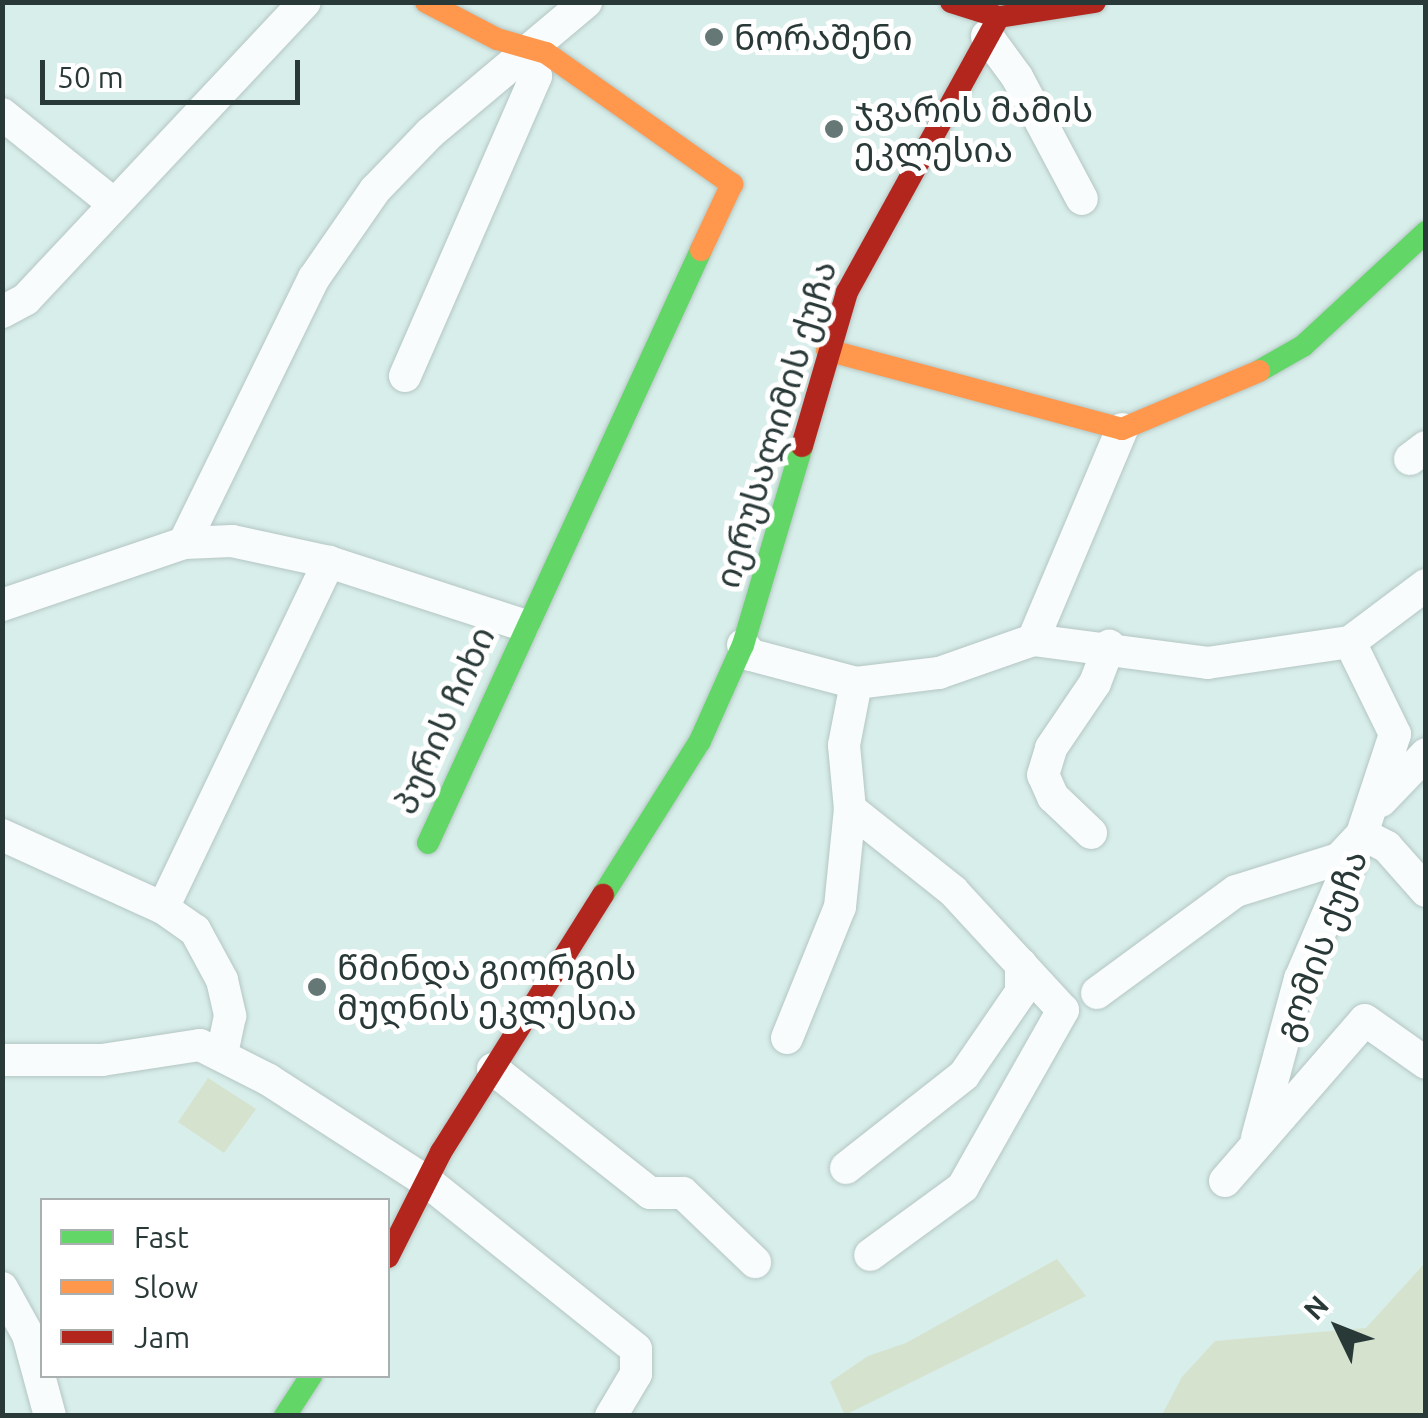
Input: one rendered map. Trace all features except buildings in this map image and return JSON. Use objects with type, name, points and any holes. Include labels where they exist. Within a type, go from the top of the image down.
[{"type":"street","points":[[2,312],[26,299],[305,2]]},
{"type":"street","points":[[405,376],[536,76],[528,50],[426,2]]},
{"type":"street","points":[[184,543],[314,278],[375,190],[430,133],[586,2]]},
{"type":"street","points":[[951,2],[993,26],[1082,200]]},
{"type":"street","points":[[993,26],[1094,2]]},
{"type":"street","name":"იერუსალიმის ქუჩა","points":[[390,1253],[493,1069],[700,741],[743,645],[827,350],[864,256],[993,26]]},
{"type":"street","name":"პურის ჩიხი","points":[[428,843],[523,625],[732,184],[546,53],[528,50]]},
{"type":"street","points":[[2,114],[114,204]]},
{"type":"street","points":[[827,350],[1122,429],[1194,405],[1304,346],[1426,232]]},
{"type":"street","points":[[1033,640],[1122,429]]},
{"type":"street","points":[[2,605],[184,543],[251,544],[328,562],[523,625]]},
{"type":"street","points":[[163,908],[328,562]]},
{"type":"street","points":[[743,645],[752,655],[856,683],[939,673],[1033,640],[1108,646],[1207,663],[1350,642],[1426,585]]},
{"type":"street","name":"გომის ქუჩა","points":[[1350,642],[1395,734],[1365,823],[1300,979],[1243,1159],[1365,1020],[1426,1062]]},
{"type":"street","points":[[1091,833],[1053,797],[1044,775],[1050,748],[1095,683],[1108,646]]},
{"type":"street","points":[[787,1038],[840,907],[850,809],[844,746],[856,683]]},
{"type":"street","name":"გომის ქუჩა","points":[[1365,823],[1426,754]]},
{"type":"street","points":[[850,809],[952,891],[1063,1010],[962,1186],[870,1254]]},
{"type":"street","points":[[1097,994],[1236,891],[1339,859],[1365,823],[1426,890]]},
{"type":"street","points":[[2,835],[163,908],[195,930],[222,980],[230,1016],[222,1054]]},
{"type":"street","points":[[846,1168],[964,1075],[1021,992],[1021,964]]},
{"type":"street","points":[[2,1060],[102,1060],[200,1045],[222,1054],[429,1183],[636,1349],[636,1374],[611,1416]]},
{"type":"street","points":[[493,1069],[650,1192],[683,1193],[755,1262]]},
{"type":"street","points":[[2,1288],[28,1335],[50,1416]]},
{"type":"street","points":[[285,1416],[310,1378]]},
{"type":"green space","points":[[208,1078],[256,1109],[224,1153],[178,1122]]},
{"type":"green space","points":[[1057,1259],[1086,1296],[845,1415],[830,1382],[868,1356],[906,1343]]},
{"type":"green space","points":[[1425,1263],[1425,1415],[1162,1415],[1182,1377],[1215,1341],[1366,1328]]},
{"type":"traffic: fast","points":[[1259,371],[1303,346],[1426,232]]},
{"type":"traffic: fast","points":[[428,843],[701,250]]},
{"type":"traffic: fast","points":[[603,895],[700,741],[743,645],[802,446]]},
{"type":"traffic: fast","points":[[285,1416],[310,1378]]},
{"type":"traffic: slow","points":[[426,2],[497,39],[546,53],[732,184],[701,250]]},
{"type":"traffic: slow","points":[[827,350],[1122,429],[1259,371]]},
{"type":"traffic: jam","points":[[951,2],[999,17],[1095,2]]},
{"type":"traffic: jam","points":[[802,446],[847,292],[999,17]]},
{"type":"traffic: jam","points":[[390,1253],[441,1152],[603,895]]},
{"type":"place","name":"ნორაშენი","points":[[714,37]]},
{"type":"place","name":"ჯვარის მამის ეკლესია","points":[[834,129]]},
{"type":"place","name":"წმინდა გიორგის მუღნის ეკლესია","points":[[317,987]]}]
